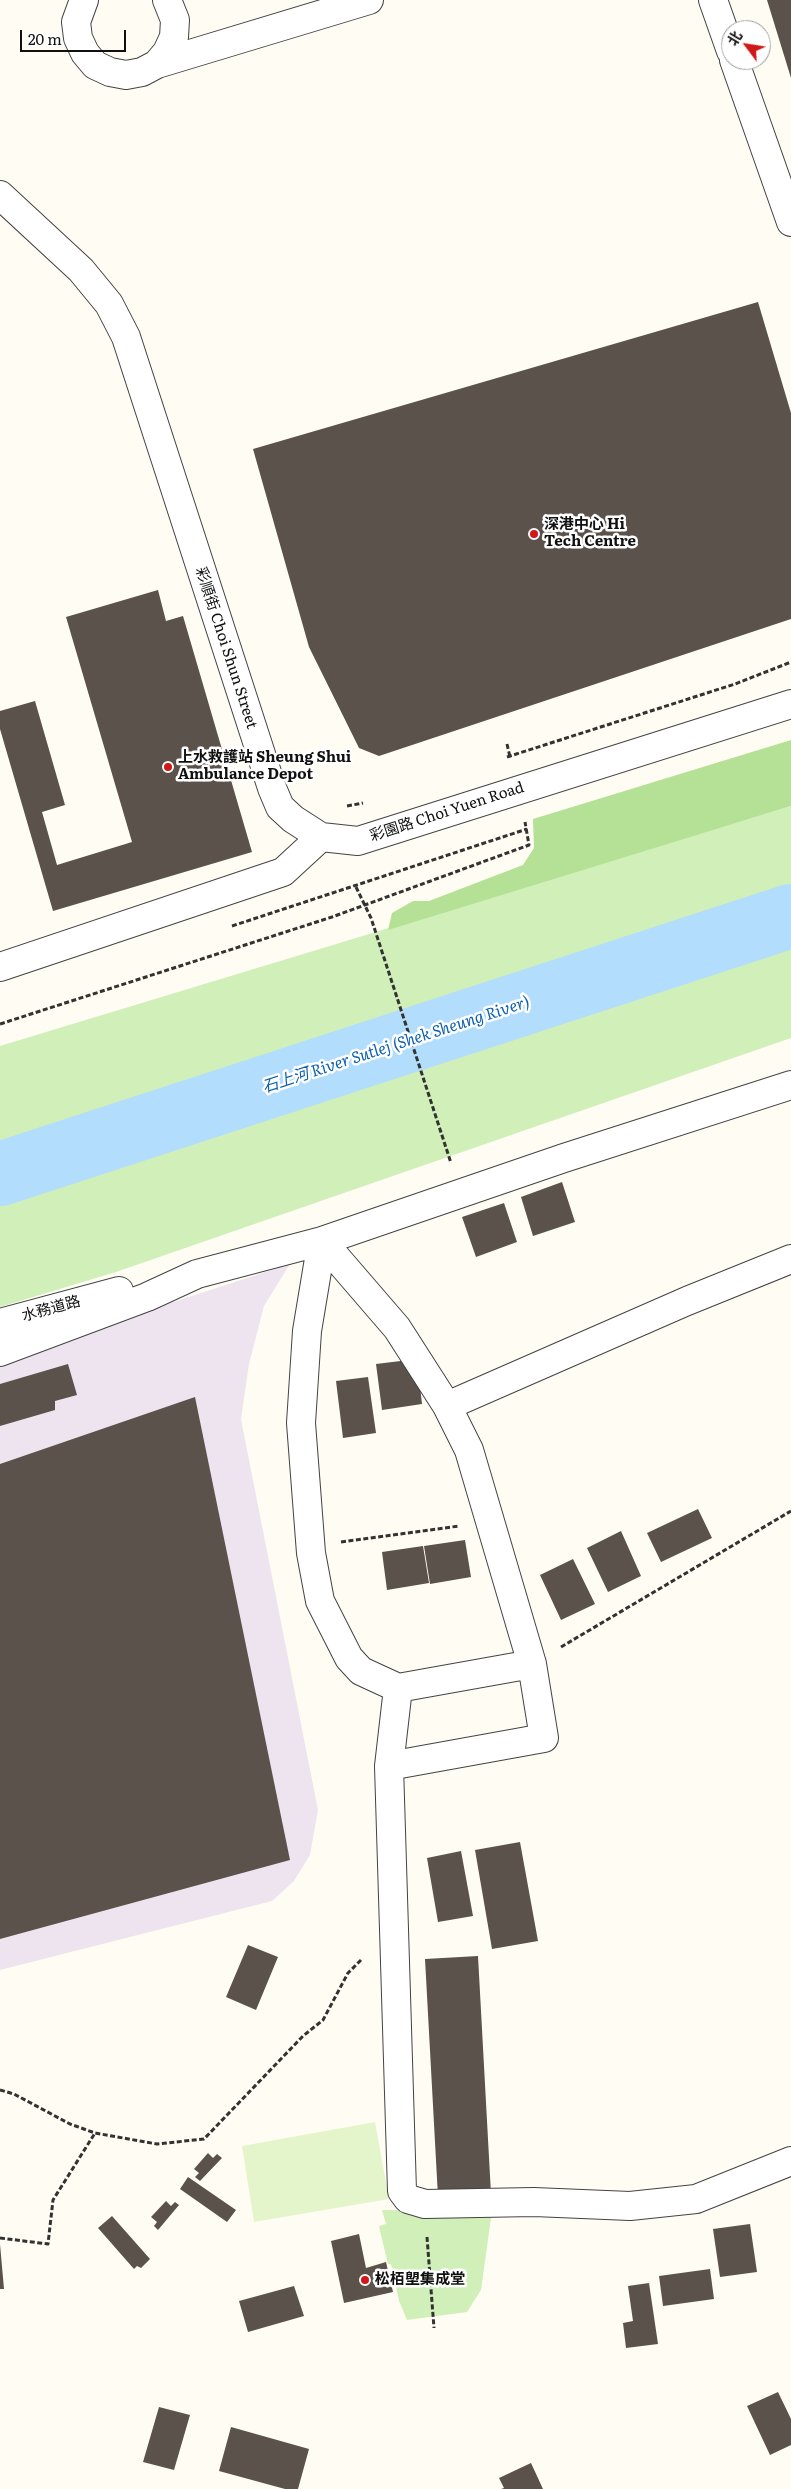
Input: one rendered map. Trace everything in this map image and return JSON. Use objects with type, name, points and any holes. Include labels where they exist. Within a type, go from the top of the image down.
[{"type":"street","points":[[84,0],[76,22],[78,38],[85,53],[96,65],[110,72],[126,75],[142,72],[157,64],[369,0]]},
{"type":"street","points":[[157,64],[167,52],[174,37],[175,20],[168,0]]},
{"type":"street","points":[[713,0],[721,23]]},
{"type":"street","points":[[738,70],[791,222]]},
{"type":"street","name":"彩順街 Choi Shun Street","points":[[0,195],[81,270],[109,304],[126,337],[272,788],[280,807],[293,820],[321,837]]},
{"type":"street","name":"彩園路 Choi Yuen Road","points":[[321,837],[358,841],[791,704]]},
{"type":"street","points":[[0,967],[282,872],[321,837]]},
{"type":"street","points":[[0,1352],[146,1298],[197,1274],[322,1241],[564,1158],[791,1085]]},
{"type":"street","points":[[322,1241],[397,1328],[447,1406],[469,1450],[532,1664],[544,1738],[389,1766]]},
{"type":"street","points":[[322,1241],[307,1331],[301,1423],[311,1546],[320,1600],[348,1658],[362,1671],[398,1688],[532,1664]]},
{"type":"street","points":[[447,1406],[687,1301],[791,1259]]},
{"type":"street","name":"水務道路","points":[[0,1323],[102,1296],[197,1274]]},
{"type":"street","points":[[398,1688],[389,1766],[390,1840],[402,2191],[408,2199],[425,2204],[534,2202],[630,2206],[696,2199],[791,2161]]},
{"type":"path","points":[[500,760],[735,684],[791,662]]},
{"type":"path","points":[[338,806],[370,801]]},
{"type":"path","points":[[0,1024],[365,905],[529,844],[527,829]]},
{"type":"path","points":[[356,887],[371,918],[452,1166]]},
{"type":"path","points":[[532,1664],[791,1511]]},
{"type":"path","points":[[311,1546],[460,1526]]},
{"type":"path","points":[[0,2090],[14,2094],[70,2124],[95,2133],[157,2144],[204,2139],[302,2036],[323,2020],[348,1973],[393,1930]]},
{"type":"path","points":[[0,2238],[48,2244],[53,2200],[95,2133]]},
{"type":"path","points":[[425,2204],[434,2328]]},
{"type":"shaded area","points":[[290,1264],[264,1306],[249,1364],[241,1419],[318,1810],[310,1855],[294,1881],[272,1901],[0,1970],[0,1363],[115,1321]]},
{"type":"green space","points":[[791,740],[791,806],[388,930],[392,913],[413,901],[429,901],[523,865],[534,848],[533,819]]},
{"type":"green space","points":[[791,806],[791,1038],[116,1272],[0,1307],[0,1046]],"holes":[[[755,927],[535,1000],[417,1038]]]},
{"type":"green space","points":[[375,2122],[389,2199],[254,2222],[242,2146]]},
{"type":"green space","points":[[382,2210],[492,2211],[481,2290],[467,2312],[407,2320],[399,2301],[391,2264],[388,2264],[380,2231],[379,2226],[386,2224]]},
{"type":"building","points":[[767,0],[791,0],[791,78]]},
{"type":"building","name":"深港中心 Hi Tech Centre","points":[[758,302],[791,413],[791,619],[379,756],[359,748],[309,647],[253,449]]},
{"type":"building","name":"上水救護站 Sheung Shui Ambulance Depot","points":[[158,590],[166,621],[183,616],[252,852],[53,911],[0,729],[0,711],[35,701],[65,805],[42,812],[57,865],[132,842],[66,617]]},
{"type":"building","points":[[562,1182],[575,1222],[533,1236],[521,1197]]},
{"type":"building","points":[[504,1203],[517,1242],[476,1257],[462,1217]]},
{"type":"building","points":[[417,1359],[422,1404],[382,1410],[376,1364]]},
{"type":"building","points":[[68,1364],[77,1395],[55,1401],[55,1410],[0,1426],[0,1384]]},
{"type":"building","points":[[368,1377],[376,1433],[343,1438],[336,1381]]},
{"type":"building","points":[[195,1397],[290,1860],[0,1939],[0,1464]]},
{"type":"building","points":[[698,1509],[712,1538],[661,1562],[647,1533]]},
{"type":"building","points":[[621,1531],[641,1576],[608,1592],[587,1548]]},
{"type":"building","points":[[465,1540],[471,1577],[430,1584],[424,1546]]},
{"type":"building","points":[[423,1546],[429,1583],[387,1590],[382,1552]]},
{"type":"building","points":[[573,1559],[595,1604],[561,1620],[540,1575]]},
{"type":"building","points":[[520,1842],[538,1941],[492,1949],[475,1850]]},
{"type":"building","points":[[461,1851],[473,1916],[438,1922],[427,1858]]},
{"type":"building","points":[[248,1945],[278,1957],[256,2010],[226,1997]]},
{"type":"building","points":[[478,1956],[491,2194],[438,2197],[425,1959]]},
{"type":"building","points":[[208,2153],[213,2158],[217,2154],[222,2158],[200,2181],[195,2177],[199,2173],[194,2169]]},
{"type":"building","points":[[188,2177],[236,2210],[227,2222],[180,2189]]},
{"type":"building","points":[[166,2201],[171,2206],[175,2202],[179,2205],[158,2230],[154,2226],[157,2222],[151,2217]]},
{"type":"building","points":[[112,2216],[150,2259],[141,2268],[137,2266],[134,2269],[98,2228]]},
{"type":"building","points":[[750,2224],[757,2272],[720,2277],[713,2229]]},
{"type":"building","name":"松栢塱集成堂","points":[[359,2234],[366,2268],[386,2262],[393,2292],[344,2303],[331,2241]]},
{"type":"building","points":[[0,2244],[4,2289],[0,2289]]},
{"type":"building","points":[[710,2269],[714,2299],[663,2306],[659,2276]]},
{"type":"building","points":[[649,2283],[658,2344],[626,2348],[623,2323],[633,2321],[628,2286]]},
{"type":"building","points":[[294,2286],[304,2316],[248,2332],[239,2301]]},
{"type":"building","points":[[778,2392],[791,2419],[791,2445],[770,2455],[747,2406]]},
{"type":"building","points":[[159,2407],[190,2415],[174,2470],[143,2462]]},
{"type":"building","points":[[231,2427],[309,2449],[298,2489],[285,2489],[219,2471]]},
{"type":"building","points":[[531,2463],[543,2489],[501,2489],[504,2488],[499,2478]]},
{"type":"waterway","name":"石上河 River Sutlej (Shek Sheung River)","points":[[0,1174],[791,916]]},
{"type":"place","name":"深港中心 Hi Tech Centre","points":[[534,534]]},
{"type":"place","name":"上水救護站 Sheung Shui Ambulance Depot","points":[[168,767]]},
{"type":"place","name":"松栢塱集成堂","points":[[365,2280]]}]
